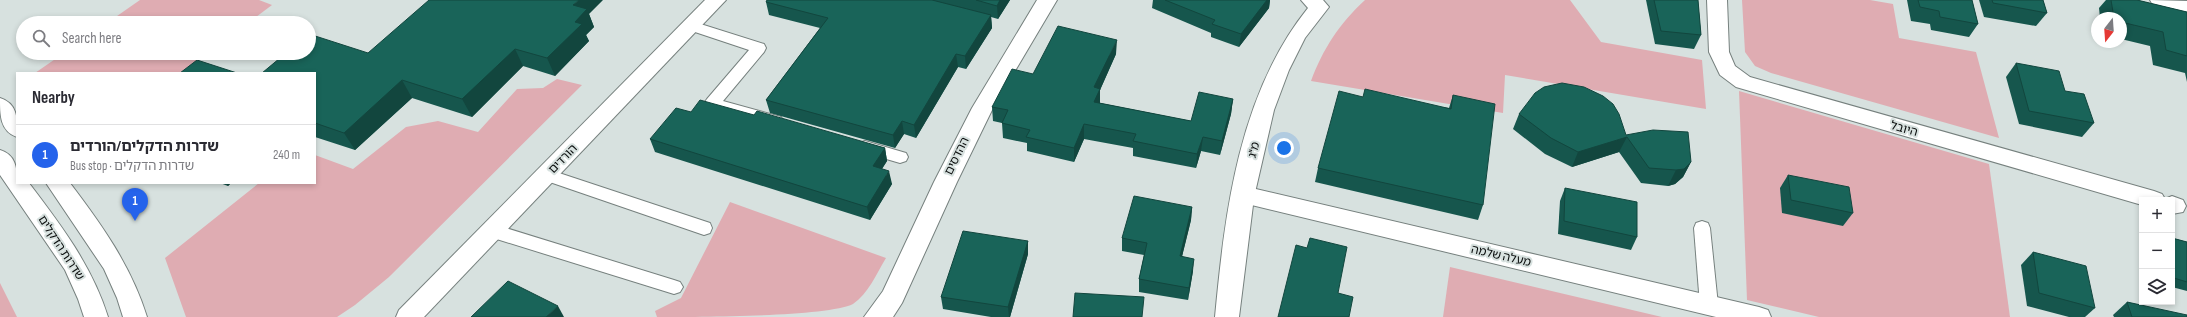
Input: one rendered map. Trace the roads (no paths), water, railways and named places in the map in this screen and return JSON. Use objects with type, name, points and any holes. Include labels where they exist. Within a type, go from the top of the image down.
[{"type":"street","name":"הורדים","points":[[408,317],[716,0]]},
{"type":"street","name":"ההדסים","points":[[876,317],[884,310],[893,296],[957,156],[988,96],[1047,0]]},
{"type":"street","name":"היובל","points":[[1717,0],[1719,52],[1727,70],[1743,82],[2143,197]]},
{"type":"street","points":[[2160,0],[2187,7]]},
{"type":"street","name":"מ\"ג","points":[[1227,317],[1236,238],[1244,195],[1264,112],[1277,74],[1293,42],[1319,2]]},
{"type":"street","points":[[0,106],[16,127]]},
{"type":"street","name":"שדרות הדקלים","points":[[0,158],[16,182]]},
{"type":"street","name":"שדרות הדקלים","points":[[18,184],[73,263],[91,295],[96,317]]},
{"type":"street","points":[[58,184],[99,239],[118,274],[135,317]]},
{"type":"street","name":"מעלה שלמה","points":[[1244,195],[1759,317]]},
{"type":"lane","points":[[691,26],[759,48],[712,103],[787,125]]},
{"type":"lane","points":[[847,142],[900,157]]},
{"type":"lane","points":[[547,175],[704,228]]},
{"type":"lane","points":[[1702,228],[1709,305]]},
{"type":"lane","points":[[493,231],[674,287]]},
{"type":"place","name":"שדרות הדקלים/הורדים","points":[[135,221]]}]
